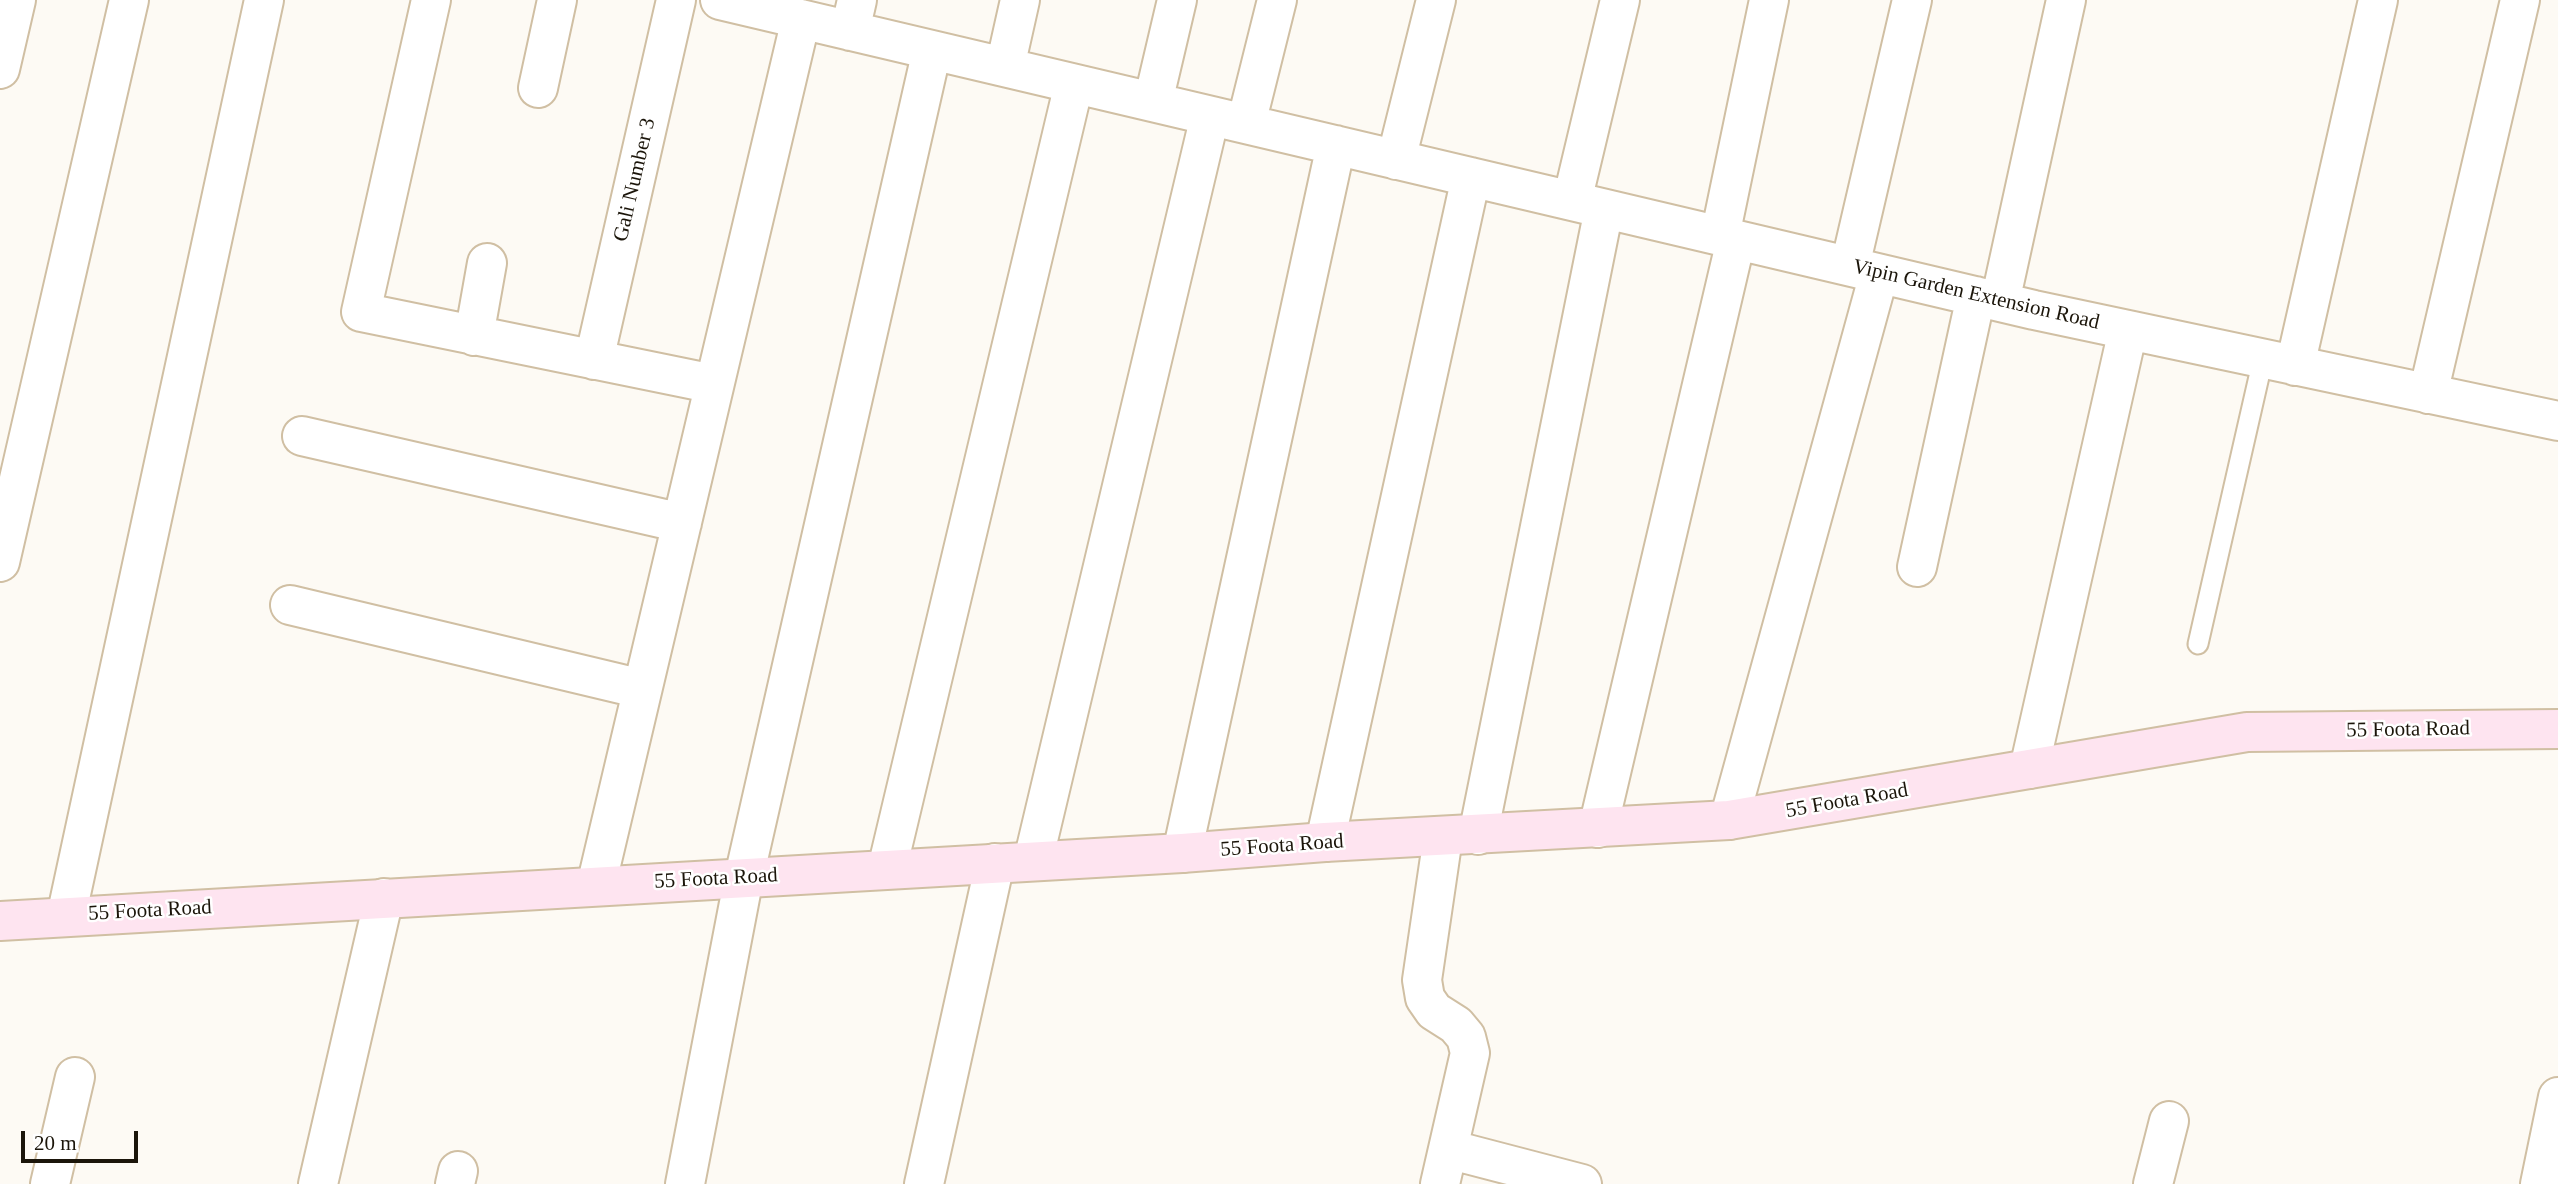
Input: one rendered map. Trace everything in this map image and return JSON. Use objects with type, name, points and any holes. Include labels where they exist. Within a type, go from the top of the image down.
[{"type":"street","points":[[0,69],[16,0]]},
{"type":"street","points":[[0,562],[129,0]]},
{"type":"street","points":[[66,916],[264,0]]},
{"type":"street","points":[[431,0],[361,312],[714,384]]},
{"type":"street","points":[[538,88],[557,0]]},
{"type":"street","name":"Gali Number 3","points":[[594,360],[676,0]]},
{"type":"street","name":"Vipin Garden Extension Road","points":[[720,0],[801,19],[853,15],[932,50],[1074,84],[1988,299],[2558,421]]},
{"type":"street","points":[[1005,67],[1020,0]]},
{"type":"street","points":[[1153,102],[1177,0]]},
{"type":"street","points":[[1033,861],[1228,120],[1277,0]]},
{"type":"street","points":[[1396,160],[1436,0]]},
{"type":"street","points":[[1583,1184],[1444,1166],[1469,1053],[1466,1037],[1456,1025],[1434,1011],[1426,998],[1422,980],[1461,836],[1588,205],[1620,0]]},
{"type":"street","points":[[1598,828],[1728,238],[1769,0]]},
{"type":"street","points":[[1729,820],[1865,270],[1912,0]]},
{"type":"street","points":[[1917,568],[2066,0]]},
{"type":"street","points":[[2279,362],[2378,0]]},
{"type":"street","points":[[2428,394],[2520,0]]},
{"type":"street","points":[[596,886],[801,19]]},
{"type":"street","points":[[685,1184],[744,877],[932,50]]},
{"type":"street","points":[[887,869],[1074,84]]},
{"type":"street","points":[[1182,853],[1336,145]]},
{"type":"street","points":[[1325,842],[1471,177]]},
{"type":"street","points":[[474,336],[487,264]]},
{"type":"street","points":[[2029,769],[2128,330]]},
{"type":"street","points":[[302,436],[682,523]]},
{"type":"street","points":[[290,605],[642,689]]},
{"type":"street","name":"55 Foota Road","points":[[0,921],[1729,820],[2247,732],[2558,729]]},
{"type":"street","points":[[926,1184],[995,863]]},
{"type":"street","points":[[318,1184],[384,898]]},
{"type":"street","points":[[50,1184],[75,1077]]},
{"type":"street","points":[[2540,1184],[2558,1097]]},
{"type":"street","points":[[2153,1184],[2169,1121]]},
{"type":"lane","points":[[2198,644],[2279,362]]}]
